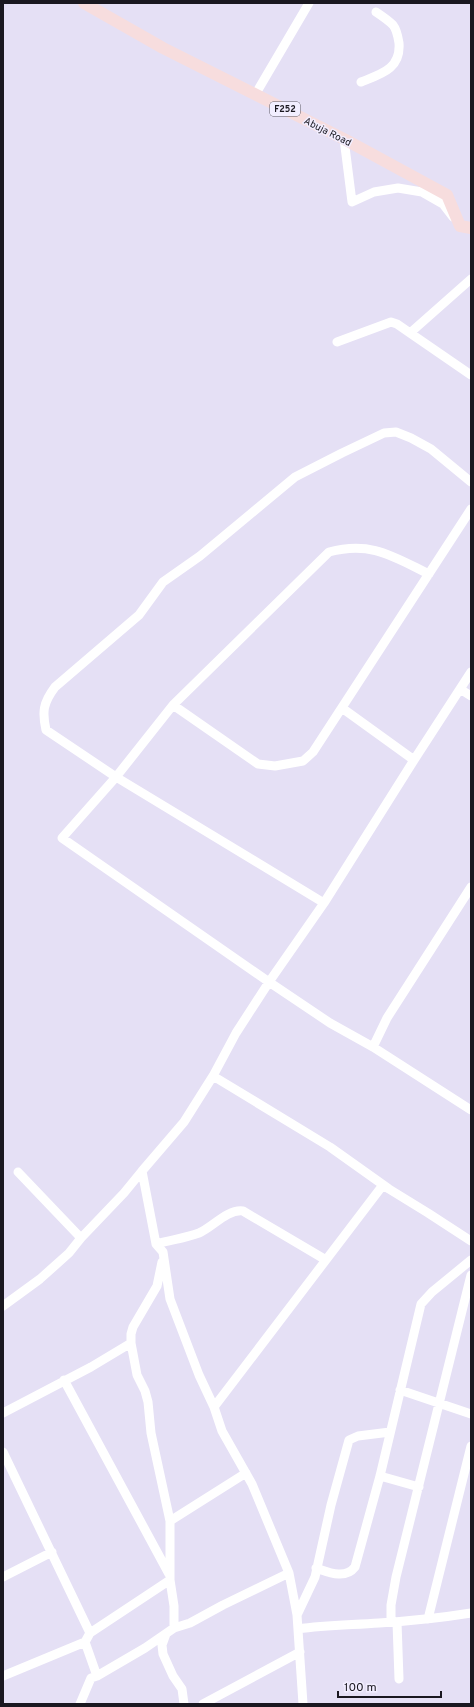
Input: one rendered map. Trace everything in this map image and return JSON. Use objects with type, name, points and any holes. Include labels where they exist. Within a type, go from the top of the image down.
[{"type":"main road","name":"Abuja Road","points":[[84,3],[163,48],[344,139],[446,195],[466,227]]},
{"type":"street","points":[[256,95],[310,3]]},
{"type":"street","points":[[361,82],[386,71],[396,61],[399,50],[398,36],[394,26],[376,12]]},
{"type":"street","points":[[344,139],[352,202],[374,192],[398,188],[422,192],[444,204],[466,227]]},
{"type":"street","points":[[410,333],[471,279]]},
{"type":"street","points":[[337,342],[391,322],[397,324],[471,376]]},
{"type":"street","points":[[324,903],[116,778],[46,730],[43,716],[46,698],[55,687],[139,615],[163,582],[200,556],[295,477],[384,433],[396,432],[431,449],[471,482]]},
{"type":"street","points":[[173,705],[258,764],[275,766],[303,761],[313,752],[471,509]]},
{"type":"street","points":[[429,574],[389,554],[364,548],[345,548],[329,552],[173,705],[116,778],[62,838],[330,1023],[373,1047],[471,1110]]},
{"type":"street","points":[[3,1306],[40,1280],[69,1253],[184,1122],[213,1076],[236,1033],[269,982],[324,903],[471,672]]},
{"type":"street","points":[[460,689],[471,696]]},
{"type":"street","points":[[342,708],[414,760]]},
{"type":"street","points":[[373,1047],[387,1018],[468,897],[471,887]]},
{"type":"street","points":[[213,1076],[330,1147],[383,1185],[471,1242]]},
{"type":"street","points":[[142,1171],[156,1244],[164,1252],[170,1299],[199,1375],[214,1407],[222,1431],[252,1484],[289,1573],[298,1615],[303,1704]]},
{"type":"street","points":[[18,1172],[81,1238]]},
{"type":"street","points":[[214,1407],[383,1185]]},
{"type":"street","points":[[156,1244],[198,1233],[237,1210],[243,1211],[326,1260]]},
{"type":"street","points":[[164,1252],[157,1286],[133,1327],[131,1342],[137,1375],[145,1391],[148,1402],[151,1432],[170,1521],[170,1578],[174,1606],[174,1628]]},
{"type":"street","points":[[316,1568],[338,1574],[349,1573],[355,1568],[380,1476],[420,1304],[432,1292],[471,1260]]},
{"type":"street","points":[[399,1678],[391,1605],[396,1577],[471,1275]]},
{"type":"street","points":[[3,1413],[91,1367],[131,1342]]},
{"type":"street","points":[[64,1380],[170,1578]]},
{"type":"street","points":[[400,1390],[471,1414]]},
{"type":"street","points":[[298,1615],[315,1577],[349,1440],[358,1436],[390,1432]]},
{"type":"street","points":[[428,1619],[471,1446]]},
{"type":"street","points":[[3,1452],[90,1633]]},
{"type":"street","points":[[170,1521],[246,1473]]},
{"type":"street","points":[[380,1476],[419,1487]]},
{"type":"street","points":[[3,1577],[52,1552]]},
{"type":"street","points":[[80,1704],[91,1678],[145,1648],[174,1628],[190,1623],[222,1605],[289,1573]]},
{"type":"street","points":[[3,1676],[85,1642],[90,1633],[170,1578]]},
{"type":"street","points":[[298,1628],[326,1625],[394,1622],[471,1613]]},
{"type":"street","points":[[166,1634],[162,1645],[163,1654],[173,1676],[182,1689],[184,1704]]},
{"type":"street","points":[[85,1642],[97,1676]]},
{"type":"street","points":[[203,1704],[300,1652]]}]
